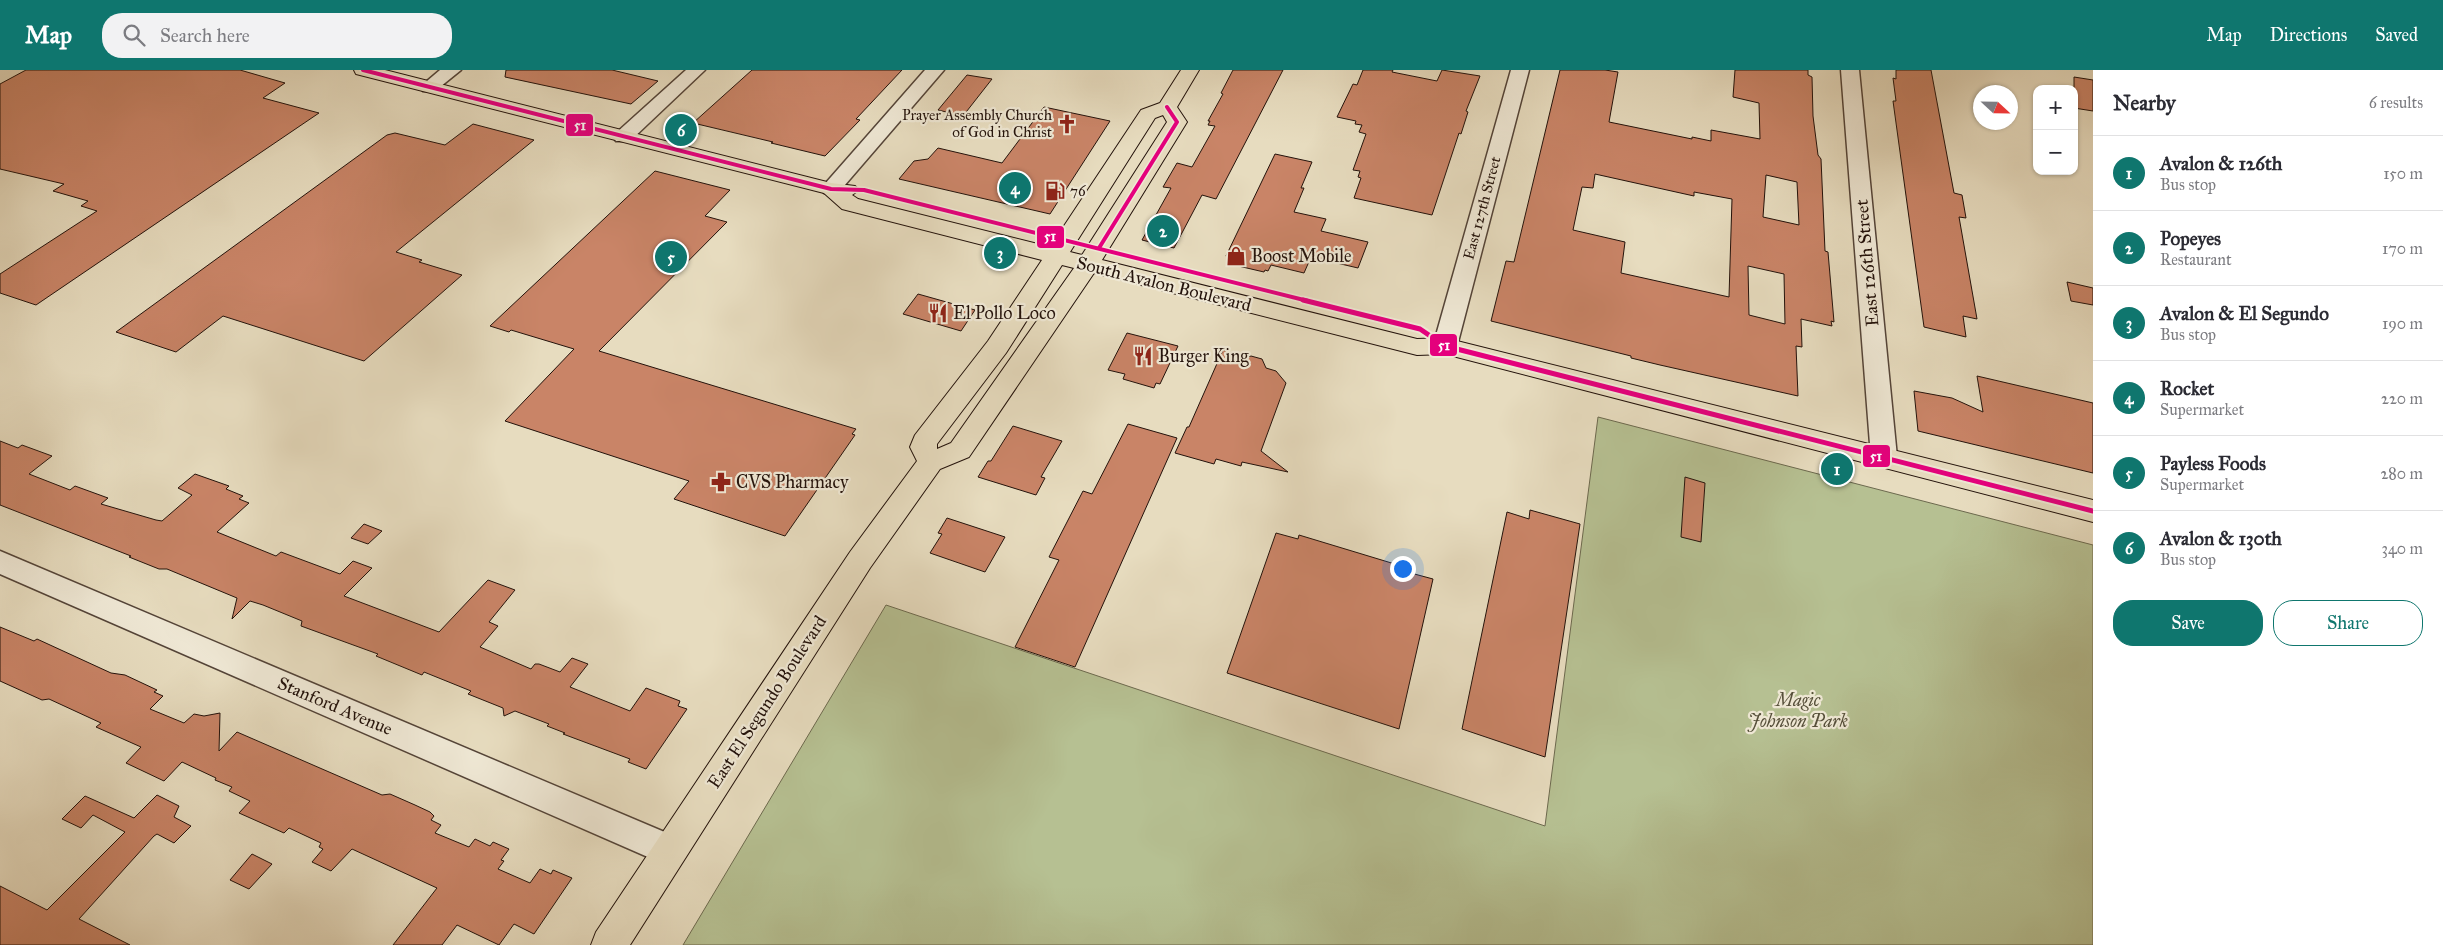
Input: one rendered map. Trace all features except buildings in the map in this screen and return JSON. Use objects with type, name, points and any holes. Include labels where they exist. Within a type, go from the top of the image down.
[{"type":"main road","name":"South Avalon Boulevard","points":[[363,70],[831,190],[850,204],[1062,248],[1417,347],[1444,346],[2093,511]]},
{"type":"main road","points":[[1167,107],[1177,122],[1094,256],[960,450],[931,462],[923,443],[997,347],[1148,114],[1167,107],[1190,70]]},
{"type":"main road","name":"East El Segundo Boulevard","points":[[609,945],[669,850],[860,560],[931,462]]},
{"type":"street","points":[[429,86],[452,70]]},
{"type":"street","points":[[623,137],[696,70]]},
{"type":"street","points":[[831,190],[935,70]]},
{"type":"street","name":"East 127th Street","points":[[1444,346],[1520,70]]},
{"type":"street","name":"East 126th Street","points":[[1850,70],[1884,457]]},
{"type":"street","name":"Stanford Avenue","points":[[0,562],[669,850]]},
{"type":"green space","name":"Magic Johnson Park","points":[[1598,417],[2093,545],[2093,945],[683,945],[886,605],[1545,826]]},
{"type":"transit line","name":"51","points":[[363,70],[831,189],[864,190],[1420,329],[1445,346],[2093,511]]},
{"type":"transit line","name":"51","points":[[1099,248],[1177,122],[1167,107]]},
{"type":"place","name":"Prayer Assembly Church of God in Christ","points":[[1067,124]]},
{"type":"place","name":"Avalon & 130th","points":[[681,130]]},
{"type":"place","name":"Rocket","points":[[1015,188]]},
{"type":"place","name":"76","points":[[1055,191]]},
{"type":"place","name":"Popeyes","points":[[1163,231]]},
{"type":"place","name":"Avalon & El Segundo","points":[[1000,253]]},
{"type":"place","name":"Boost Mobile","points":[[1236,256]]},
{"type":"place","name":"Payless Foods","points":[[671,257]]},
{"type":"place","name":"El Pollo Loco","points":[[938,313]]},
{"type":"place","name":"Burger King","points":[[1143,356]]},
{"type":"place","name":"Avalon & 126th","points":[[1837,469]]},
{"type":"place","name":"CVS Pharmacy","points":[[721,482]]}]
